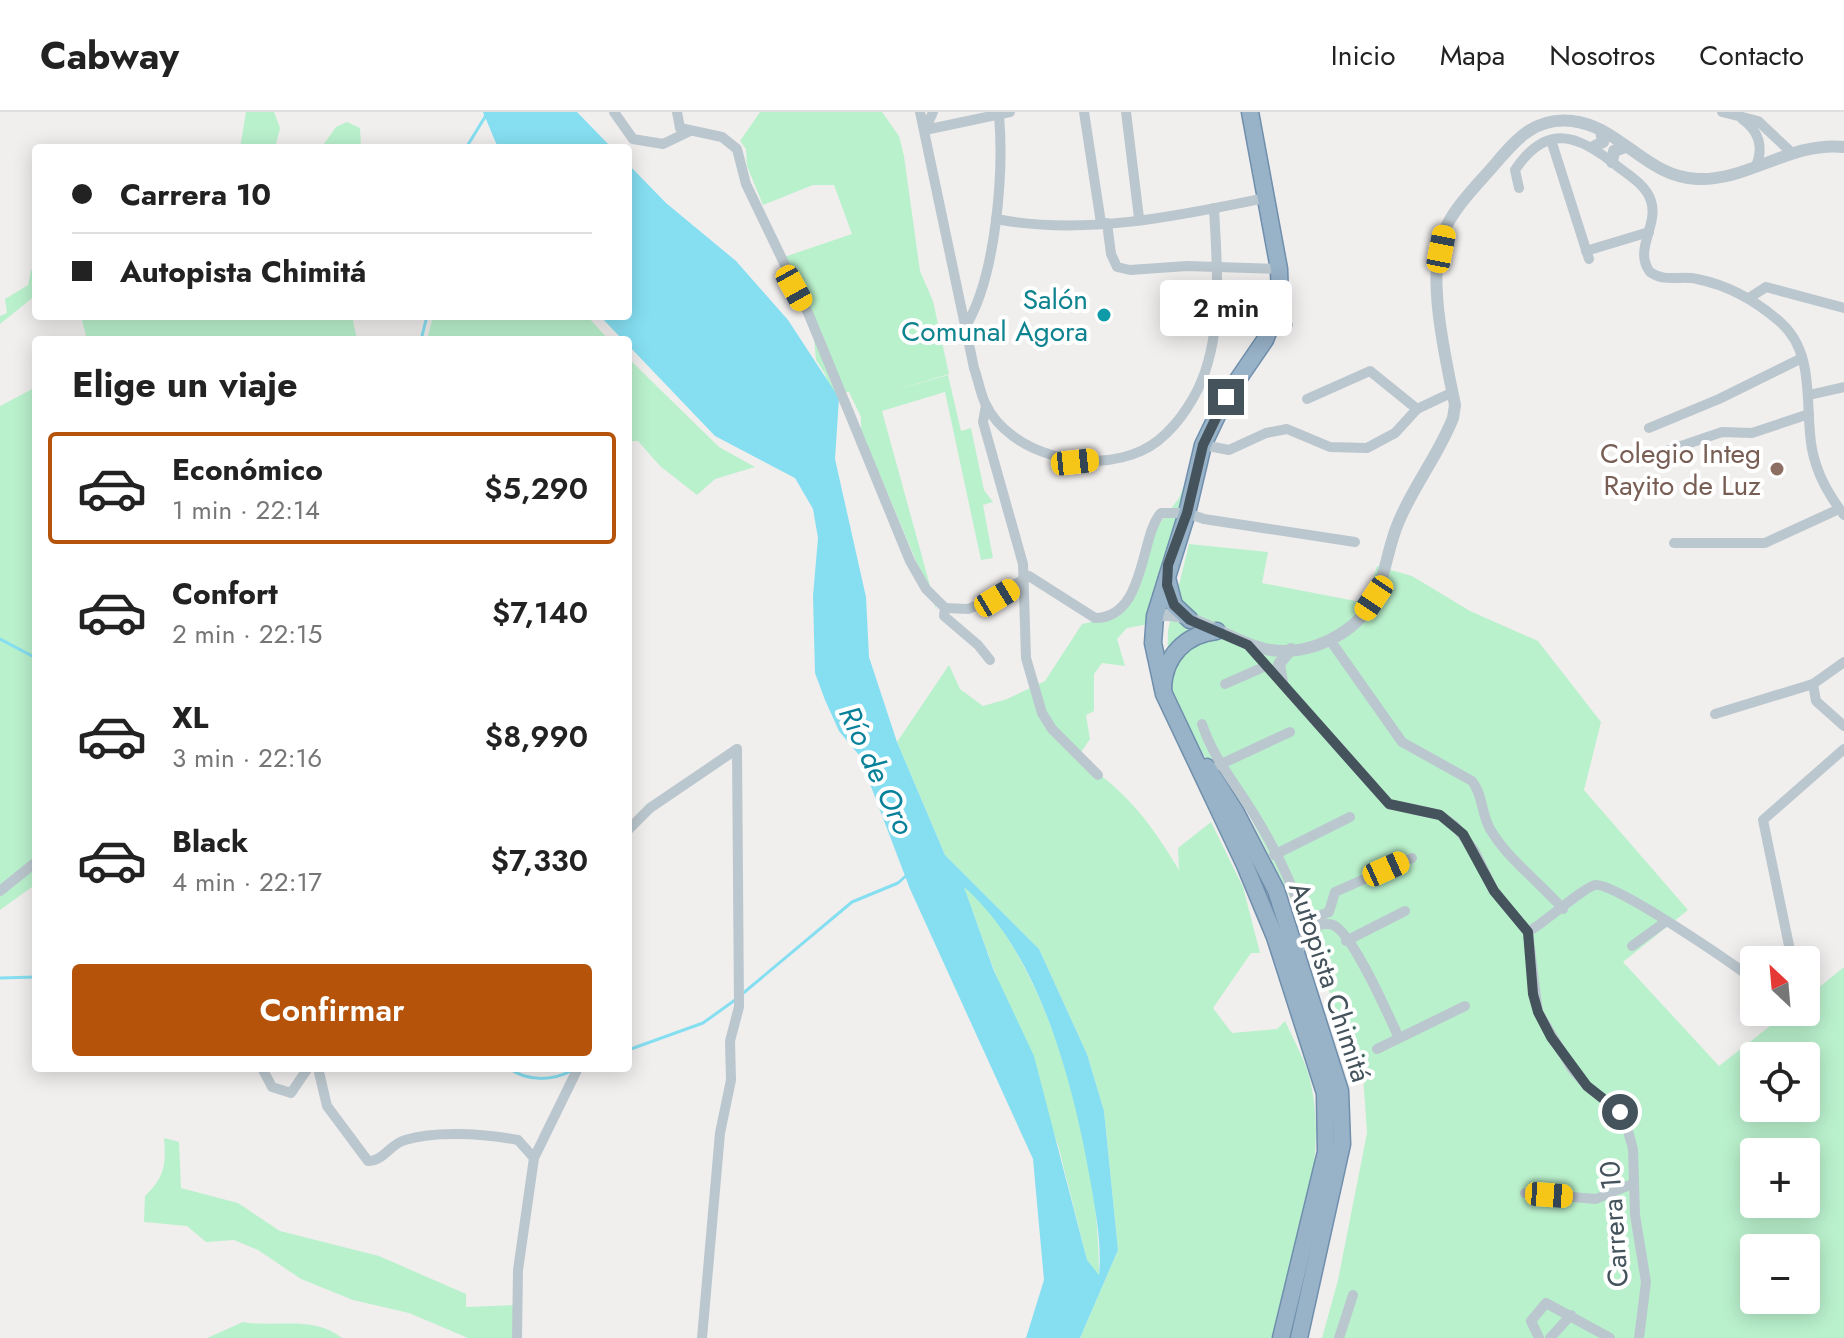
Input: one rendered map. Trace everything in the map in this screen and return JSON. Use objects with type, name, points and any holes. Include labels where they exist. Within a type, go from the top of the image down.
[{"type":"highway","name":"Autopista Chimitá","points":[[1250,112],[1279,269],[1281,322],[1219,409],[1203,445],[1187,513],[1168,565],[1155,616],[1154,660],[1164,694],[1195,754],[1275,937],[1325,1093],[1326,1152],[1281,1338]]},
{"type":"highway","points":[[1168,565],[1167,585],[1171,598],[1190,620]]},
{"type":"highway","points":[[1164,694],[1166,670],[1177,650],[1195,636],[1217,631]]},
{"type":"highway","name":"Autopista Chimitá","points":[[1195,754],[1220,785],[1276,890],[1335,1067],[1342,1144],[1299,1338]]},
{"type":"street","points":[[614,112],[633,139],[643,142],[663,144],[688,132]]},
{"type":"street","points":[[677,112],[680,128],[722,137],[737,149],[746,184],[816,329],[910,561],[926,589],[945,608],[968,609],[1023,579],[1037,579],[1095,618],[1107,618],[1122,607],[1140,576],[1157,517],[1161,513],[1187,513],[1204,519],[1355,542]]},
{"type":"street","points":[[920,112],[974,368],[986,405],[1010,431],[1038,450],[1075,462],[1143,451],[1169,431],[1199,388],[1215,322],[1217,267],[1214,208]]},
{"type":"street","points":[[925,130],[933,112]]},
{"type":"street","points":[[925,130],[1010,112]]},
{"type":"street","points":[[1084,112],[1104,223],[1117,267],[1130,270],[1217,267],[1279,269]]},
{"type":"street","points":[[1126,112],[1139,218]]},
{"type":"street","points":[[1722,112],[1762,123],[1778,143],[1792,153]]},
{"type":"street","points":[[967,324],[979,303],[996,219],[1001,152],[999,115]]},
{"type":"street","points":[[1741,118],[1751,125],[1759,141],[1756,166]]},
{"type":"street","points":[[1155,616],[1171,615],[1190,620],[1248,645],[1271,650],[1291,649],[1319,646],[1330,640],[1349,628],[1374,598],[1399,519],[1449,429],[1455,405],[1438,311],[1438,269],[1445,227],[1527,130],[1569,120],[1601,130],[1662,171],[1690,179],[1720,177],[1792,153],[1844,147]]},
{"type":"street","points":[[1593,147],[1603,142],[1601,130]]},
{"type":"street","points":[[1519,188],[1514,176],[1516,167],[1532,149],[1551,140],[1575,138],[1593,147],[1649,195],[1654,211],[1643,259],[1653,274],[1701,279],[1749,298],[1784,325],[1802,358],[1809,395],[1814,458],[1825,490],[1842,512],[1765,543],[1674,543]]},
{"type":"street","points":[[1551,140],[1587,255],[1649,232]]},
{"type":"street","points":[[1612,162],[1614,151],[1625,147]]},
{"type":"street","points":[[996,219],[1070,225],[1104,223],[1265,198]]},
{"type":"street","points":[[1749,298],[1766,287],[1844,308]]},
{"type":"street","points":[[1649,428],[1719,399],[1802,358]]},
{"type":"street","points":[[1307,399],[1370,371],[1417,409]]},
{"type":"street","points":[[1809,395],[1844,387]]},
{"type":"street","points":[[1203,445],[1229,450],[1266,433],[1287,429],[1330,447],[1344,450],[1367,448],[1385,441],[1417,409],[1453,392]]},
{"type":"street","points":[[986,405],[983,422],[1007,496],[1023,564],[1026,658],[1042,713],[1052,729],[1098,775]]},
{"type":"street","points":[[1643,459],[1722,432],[1752,433],[1809,414]]},
{"type":"street","points":[[945,608],[944,616],[978,645],[990,660]]},
{"type":"street","points":[[1330,640],[1402,742],[1472,781],[1490,828],[1524,872],[1543,886],[1563,909]]},
{"type":"street","points":[[1248,645],[1389,804],[1440,815],[1455,826],[1474,850],[1494,891],[1528,932],[1592,886],[1603,885],[1632,898],[1740,971]]},
{"type":"street","points":[[1282,682],[1279,664],[1291,649]]},
{"type":"street","points":[[1715,714],[1813,684],[1844,662]]},
{"type":"street","points":[[1225,684],[1266,666]]},
{"type":"street","points":[[1813,684],[1816,701],[1844,726]]},
{"type":"street","points":[[1202,724],[1219,765],[1246,801],[1274,855],[1305,926],[1298,953]]},
{"type":"street","points":[[1219,765],[1290,732]]},
{"type":"street","points":[[632,826],[650,808],[737,749],[739,1007],[730,1041],[731,1080],[720,1133],[702,1338]]},
{"type":"street","points":[[1789,946],[1763,820],[1844,749]]},
{"type":"street","points":[[1274,855],[1350,817]]},
{"type":"street","points":[[1305,926],[1329,912],[1335,892],[1412,858]]},
{"type":"street","points":[[0,891],[32,865]]},
{"type":"street","points":[[1346,941],[1405,911]]},
{"type":"street","points":[[1632,946],[1665,922]]},
{"type":"street","points":[[1305,926],[1331,924],[1346,941],[1368,972],[1399,1038]]},
{"type":"street","name":"Carrera 10","points":[[1528,932],[1538,1012],[1572,1069],[1587,1086],[1620,1112],[1633,1149],[1632,1184],[1646,1282],[1639,1338]]},
{"type":"street","points":[[1377,1049],[1465,1006]]},
{"type":"street","points":[[264,1072],[272,1087],[291,1093],[305,1072]]},
{"type":"street","points":[[319,1072],[327,1106],[368,1161],[379,1159],[405,1140],[469,1135],[518,1140],[534,1158]]},
{"type":"street","points":[[517,1338],[518,1270],[534,1158],[576,1072]]},
{"type":"street","points":[[1525,1193],[1596,1199],[1632,1184]]},
{"type":"street","points":[[1339,1338],[1353,1295]]},
{"type":"street","points":[[1539,1338],[1531,1321],[1546,1303],[1610,1338]]},
{"type":"street","points":[[1550,1338],[1571,1315]]},
{"type":"green space","points":[[246,112],[274,112],[280,128],[276,144],[241,144]]},
{"type":"green space","points":[[760,112],[882,112],[899,136],[920,271],[933,301],[949,374],[893,391],[948,375],[961,431],[971,428],[984,490],[993,502],[983,505],[993,558],[981,560],[945,392],[882,411],[937,611],[861,430],[861,417],[849,392],[831,393],[825,374],[816,360],[812,317],[781,258],[852,234],[834,185],[813,185],[763,205],[747,166],[746,149],[740,141]]},
{"type":"green space","points":[[347,122],[360,128],[361,144],[324,144],[336,127]]},
{"type":"green space","points":[[31,270],[32,298],[0,324],[0,316],[7,313],[5,299],[28,285]]},
{"type":"green space","points":[[82,320],[353,320],[356,336],[86,336]]},
{"type":"green space","points":[[432,320],[591,320],[605,336],[428,336]]},
{"type":"green space","points":[[632,362],[719,447],[755,467],[715,479],[697,495],[660,466],[638,441],[632,441]]},
{"type":"green space","points":[[32,389],[32,887],[0,910],[0,406]]},
{"type":"green space","points":[[1199,447],[1149,624],[1127,628],[1117,639],[1125,666],[1102,663],[1094,674],[1094,711],[1086,715],[1090,739],[1077,758],[1109,782],[1135,808],[1179,870],[1178,848],[1211,822],[1243,887],[1260,953],[1251,953],[1213,1008],[1232,1033],[1277,1029],[1285,1021],[1311,1084],[1315,1115],[1312,1180],[1299,1244],[1273,1338],[1080,1338],[1118,1250],[1104,1111],[1087,1054],[1039,949],[945,855],[897,742],[949,665],[960,689],[983,706],[1007,699],[1045,681],[1082,624],[1119,616],[1157,527],[1179,498]]},
{"type":"green space","points":[[1189,544],[1268,552],[1262,583],[1366,603],[1377,566],[1412,576],[1470,611],[1538,641],[1601,722],[1584,790],[1688,910],[1623,962],[1719,1066],[1740,1050],[1740,1122],[1820,1122],[1820,1042],[1750,1042],[1770,1026],[1820,1026],[1820,987],[1844,967],[1844,1338],[1322,1338],[1338,1280],[1367,1133],[1363,1075],[1292,901],[1244,805],[1203,754],[1167,680],[1168,630]]},
{"type":"green space","points":[[963,885],[990,912],[1017,953],[1056,1041],[1084,1137],[1092,1185],[1099,1276],[1087,1260],[1058,1145]]},
{"type":"green space","points":[[164,1138],[179,1142],[181,1188],[238,1203],[280,1231],[379,1256],[466,1294],[466,1307],[516,1305],[515,1338],[468,1338],[409,1313],[353,1300],[301,1279],[258,1250],[234,1240],[206,1242],[187,1226],[144,1222],[145,1196],[157,1183],[163,1170]]},
{"type":"green space","points":[[243,1322],[307,1324],[331,1331],[342,1338],[207,1338]]},
{"type":"water","points":[[483,112],[577,112],[608,144],[496,144]]},
{"type":"water","name":"Río de Oro","points":[[632,168],[666,203],[736,261],[788,320],[839,398],[835,459],[866,597],[869,657],[897,742],[945,855],[1039,949],[1087,1054],[1104,1111],[1118,1250],[1080,1338],[1026,1338],[1044,1280],[1033,1159],[910,889],[859,755],[839,731],[815,673],[813,596],[818,538],[813,509],[795,478],[715,436],[632,349],[632,336],[619,336],[604,320],[632,320]],"holes":[[[964,887],[991,915],[1014,948],[1050,1024],[1075,1106],[1097,1218],[1099,1275],[1087,1260],[1034,1056],[994,971]]]},
{"type":"waterway","points":[[468,144],[488,112]]},
{"type":"waterway","points":[[422,336],[426,320]]},
{"type":"waterway","points":[[0,639],[32,656]]},
{"type":"waterway","points":[[741,995],[852,902],[898,883],[908,874]]},
{"type":"waterway","points":[[0,978],[32,977]]},
{"type":"waterway","points":[[632,1049],[703,1023],[735,1000]]},
{"type":"waterway","points":[[515,1072],[532,1078],[568,1072]]},
{"type":"place","name":"Salón Comunal Agora","points":[[1104,315]]},
{"type":"place","name":"Colegio Integ Rayito de Luz","points":[[1777,469]]},
{"type":"route","points":[[1226,397],[1203,445],[1187,513],[1168,565],[1167,585],[1174,605],[1190,620],[1248,645],[1389,804],[1403,810],[1440,815],[1463,834],[1494,891],[1528,932],[1533,994],[1551,1037],[1587,1086],[1620,1112]]}]
